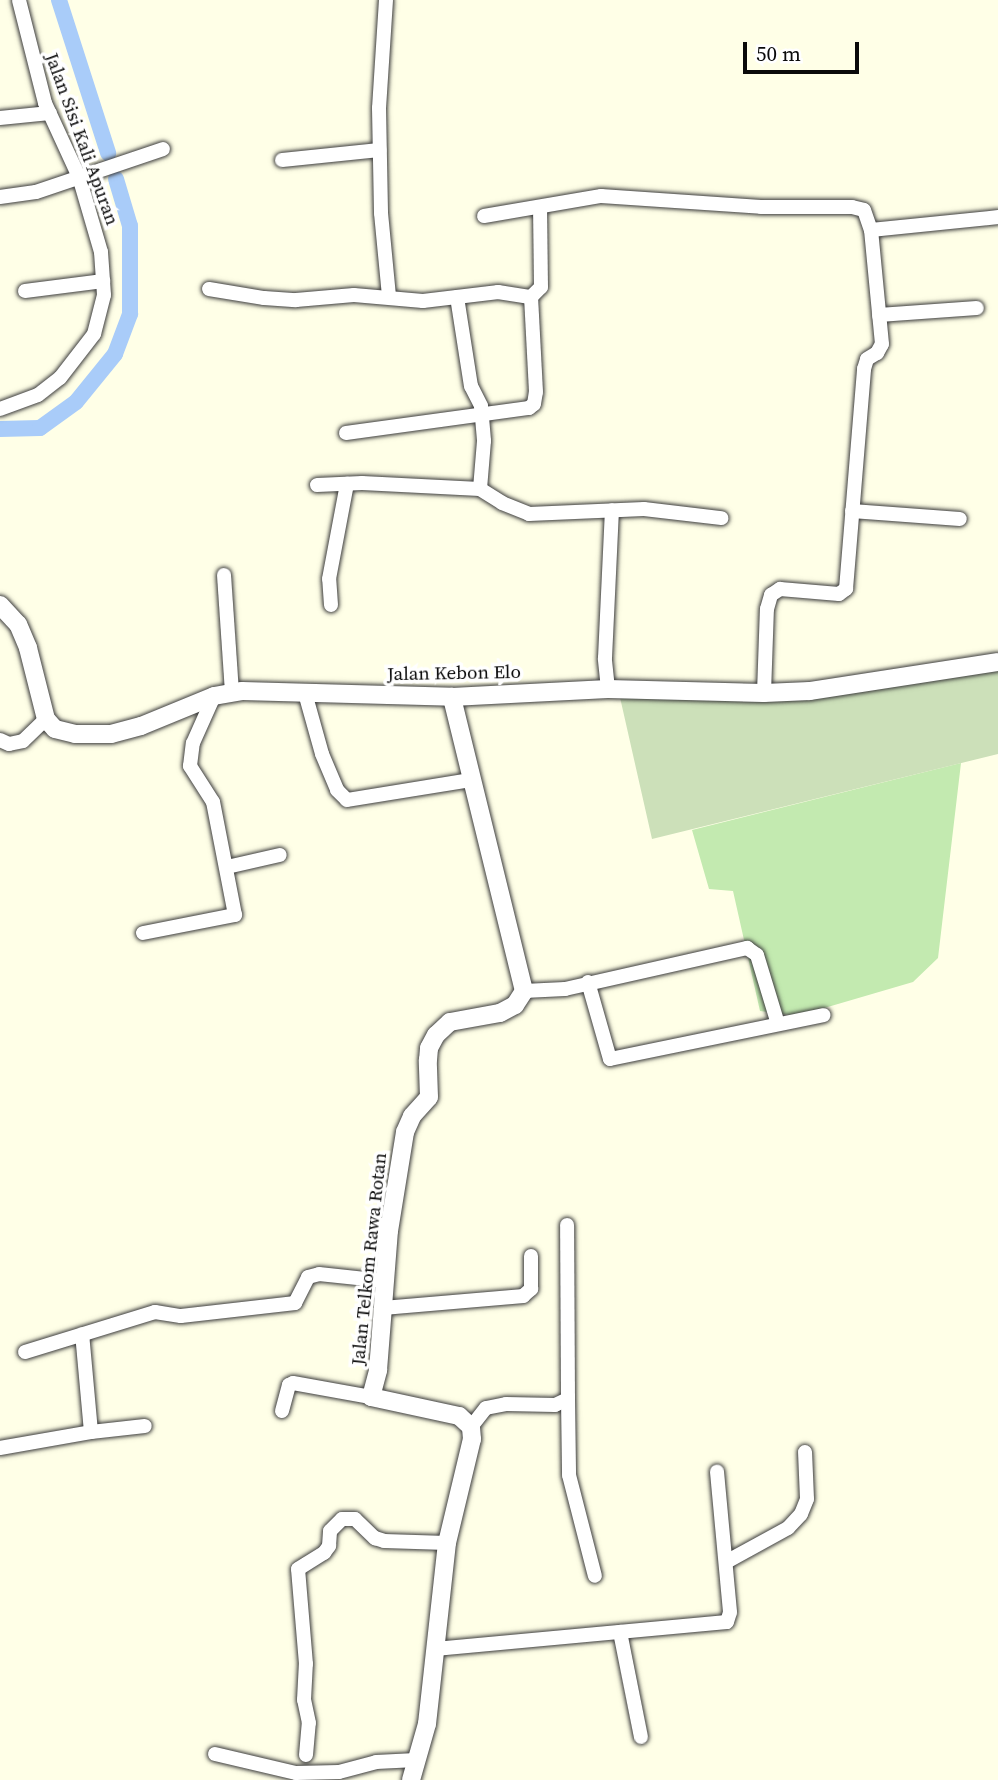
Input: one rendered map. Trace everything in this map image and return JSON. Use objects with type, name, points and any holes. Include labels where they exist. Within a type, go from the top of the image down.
[{"type":"street","name":"Jalan Sisi Kali Apuran","points":[[0,409],[38,395],[60,378],[94,334],[104,295],[101,252],[81,177],[50,113],[34,67],[19,0]]},
{"type":"street","points":[[386,0],[379,149],[389,296]]},
{"type":"street","points":[[0,118],[50,113]]},
{"type":"street","points":[[0,197],[36,192],[163,149]]},
{"type":"street","points":[[282,160],[379,149]]},
{"type":"street","points":[[484,216],[601,197],[761,207],[852,207],[864,210],[871,230],[882,344],[877,353],[867,359],[864,369],[848,581],[844,593],[780,589],[771,595],[766,608],[764,693]]},
{"type":"street","points":[[345,433],[481,413],[524,410],[534,404],[531,297],[541,287],[540,209]]},
{"type":"street","points":[[871,230],[998,217]]},
{"type":"street","points":[[25,291],[103,281]]},
{"type":"street","points":[[209,289],[274,299],[389,296],[423,301],[498,292],[531,297]]},
{"type":"street","points":[[457,297],[471,386],[481,413],[484,441],[480,489]]},
{"type":"street","points":[[879,314],[977,308]]},
{"type":"street","points":[[331,605],[329,579],[348,484]]},
{"type":"street","points":[[317,485],[480,489],[502,503],[529,514],[644,509],[722,518]]},
{"type":"street","points":[[608,689],[605,659],[612,510]]},
{"type":"street","points":[[852,511],[960,519]]},
{"type":"street","points":[[224,575],[232,692]]},
{"type":"street","points":[[0,605],[18,624],[29,648],[46,719],[23,741],[9,744],[0,740]]},
{"type":"street","name":"Jalan Kebon Elo","points":[[46,719],[55,729],[75,734],[111,734],[141,726],[214,696],[232,692],[452,697],[608,689],[764,693],[810,691],[998,662]]},
{"type":"street","points":[[304,693],[322,754],[337,790],[347,800],[471,780]]},
{"type":"street","points":[[143,933],[233,917],[235,910],[213,802],[190,766],[193,744],[214,696]]},
{"type":"street","points":[[452,697],[524,991],[565,989],[747,948],[757,955],[778,1024]]},
{"type":"street","points":[[227,867],[280,855]]},
{"type":"street","points":[[587,982],[610,1059],[824,1015]]},
{"type":"street","name":"Jalan Telkom Rawa Rotan","points":[[371,1397],[378,1370],[384,1281],[404,1132],[412,1116],[429,1097],[429,1048],[450,1022],[500,1013],[515,1006],[524,991]]},
{"type":"street","points":[[567,1225],[569,1475],[594,1576]]},
{"type":"street","points":[[383,1308],[523,1296],[531,1289],[531,1256]]},
{"type":"street","points":[[25,1352],[155,1312],[181,1316],[296,1303],[308,1277],[319,1274],[384,1281]]},
{"type":"street","points":[[82,1334],[91,1432]]},
{"type":"street","points":[[282,1411],[289,1385],[293,1383],[459,1416],[471,1427]]},
{"type":"street","points":[[411,1780],[427,1724],[447,1543],[470,1454],[471,1427],[486,1408],[506,1404],[555,1405],[568,1399]]},
{"type":"street","points":[[0,1448],[91,1432],[145,1426]]},
{"type":"street","points":[[726,1562],[788,1528],[802,1514],[807,1499],[805,1451]]},
{"type":"street","points":[[435,1649],[727,1622],[730,1616],[717,1472]]},
{"type":"street","points":[[306,1755],[309,1723],[304,1700],[306,1664],[298,1569],[324,1553],[330,1531],[342,1519],[355,1519],[375,1538],[384,1541],[447,1543]]},
{"type":"street","points":[[620,1632],[641,1737]]},
{"type":"street","points":[[215,1754],[296,1773],[339,1772],[376,1762],[416,1760]]},
{"type":"green space","points":[[998,664],[998,754],[652,839],[619,693],[684,695]]},
{"type":"green space","points":[[961,763],[938,958],[913,982],[797,1016],[760,1011],[733,891],[709,889],[692,830]]},
{"type":"waterway","points":[[59,0],[108,153]]},
{"type":"waterway","points":[[0,429],[40,428],[76,402],[115,354],[130,314],[130,226],[116,179]]}]
